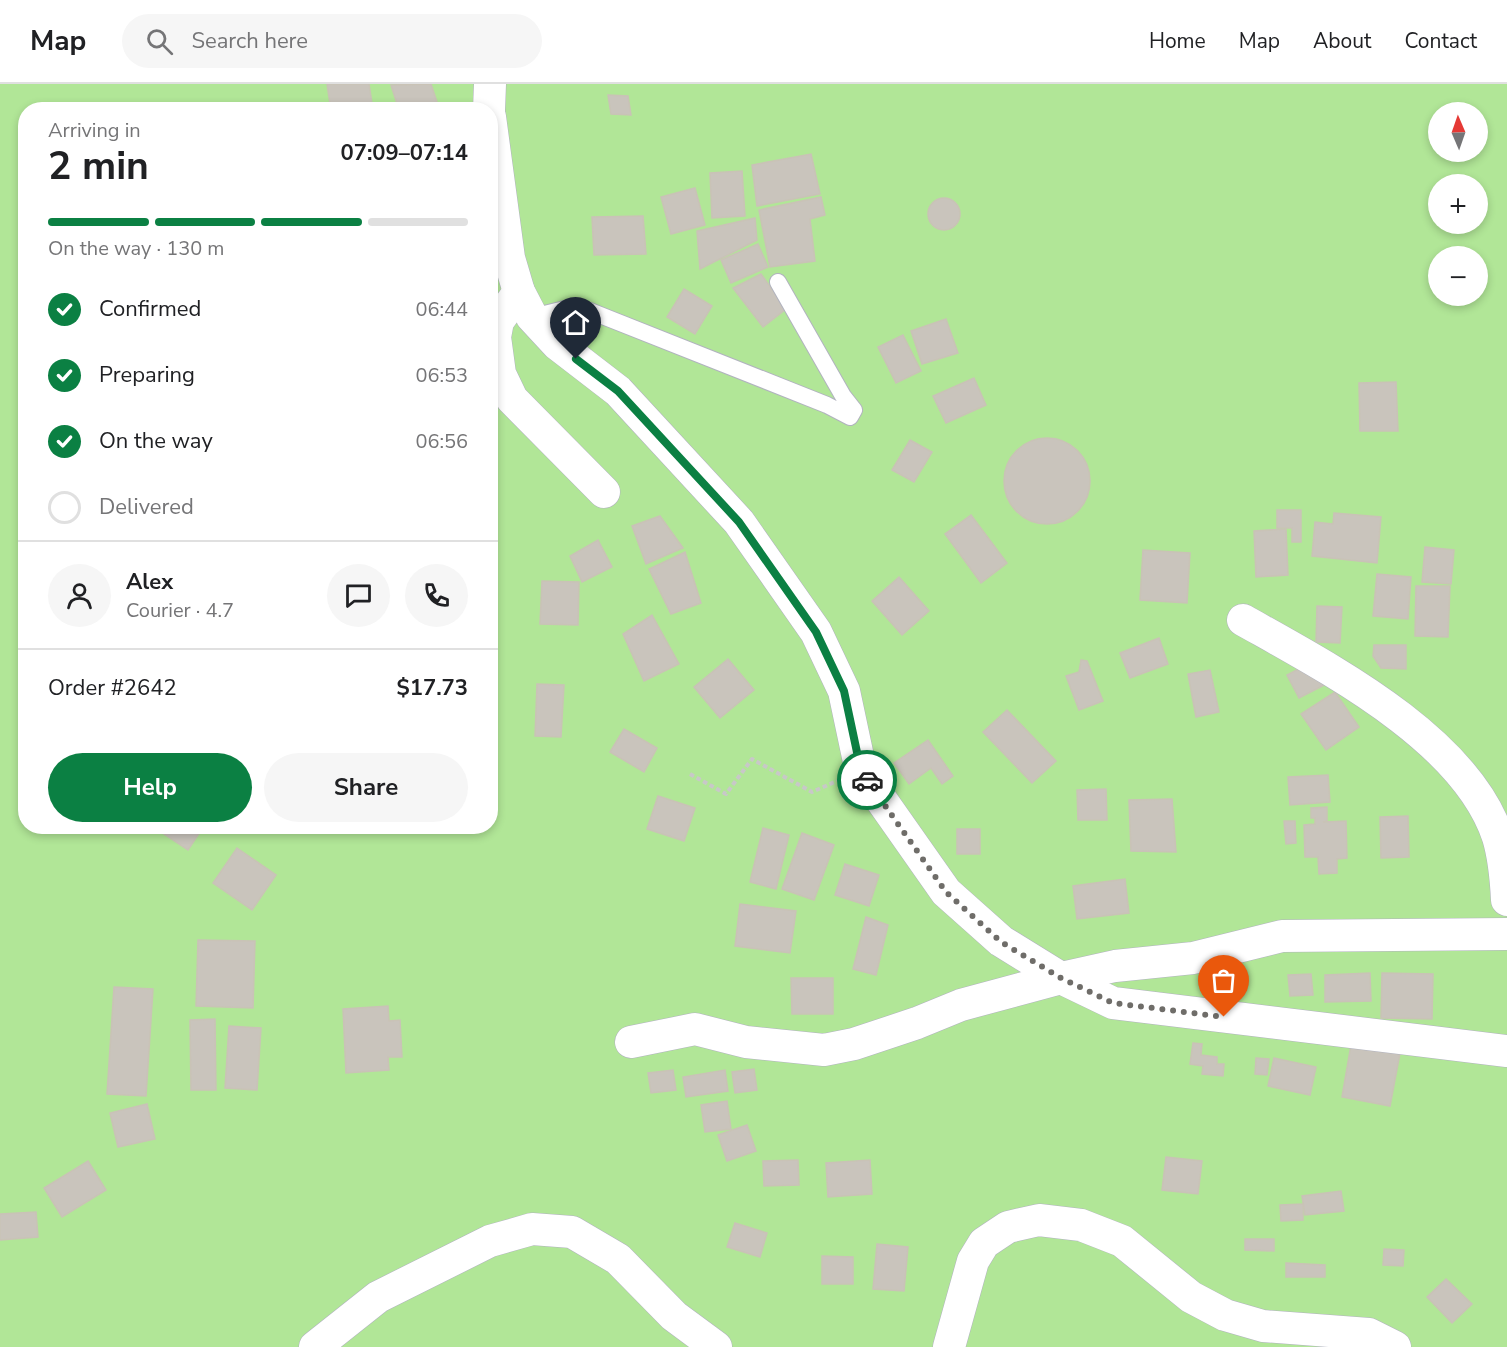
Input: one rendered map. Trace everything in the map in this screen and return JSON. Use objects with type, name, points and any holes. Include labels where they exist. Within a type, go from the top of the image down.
[{"type":"street","points":[[489,102],[490,84]]},
{"type":"street","points":[[498,176],[509,258],[525,305],[557,344],[618,391],[739,522],[816,632],[844,691],[861,771],[946,892],[1001,942],[1061,978],[1113,1003],[1507,1051]]},
{"type":"street","points":[[498,321],[525,305]]},
{"type":"street","points":[[498,359],[500,374],[512,399],[604,492]]},
{"type":"street","points":[[1243,620],[1349,680],[1422,736],[1466,781],[1488,813],[1498,838],[1507,900]]},
{"type":"street","points":[[631,1042],[695,1029],[746,1042],[824,1050],[854,1044],[917,1023],[961,1005],[1061,978],[1115,966],[1193,958],[1282,936],[1507,934]]},
{"type":"street","points":[[949,1347],[973,1261],[984,1243],[1008,1227],[1039,1220],[1082,1225],[1122,1241],[1191,1297],[1225,1315],[1263,1326],[1369,1334],[1395,1347]]},
{"type":"street","points":[[315,1347],[378,1297],[490,1241],[532,1229],[572,1232],[618,1259],[674,1316],[716,1347]]},
{"type":"lane","points":[[525,305],[590,311],[827,405],[849,417],[854,410],[843,396],[778,282]]},
{"type":"path","points":[[690,774],[726,794],[752,759],[812,792],[861,771]]},
{"type":"green space","points":[[0,84],[1507,84],[1507,1347],[0,1347]]},
{"type":"building","points":[[327,84],[369,84],[372,102],[330,102]]},
{"type":"building","points":[[431,84],[437,102],[396,102],[391,85]]},
{"type":"building","points":[[608,95],[628,96],[631,115],[611,114]]},
{"type":"building","points":[[811,154],[820,194],[757,206],[752,165]]},
{"type":"building","points":[[742,171],[745,216],[712,218],[710,173]]},
{"type":"building","points":[[695,188],[705,225],[671,234],[661,197]]},
{"type":"building","points":[[821,197],[825,215],[810,219],[815,261],[770,267],[759,210]]},
{"type":"building","points":[[944,198],[955,203],[960,214],[955,225],[944,230],[933,225],[928,214],[933,203]]},
{"type":"building","points":[[643,216],[646,254],[594,255],[592,217]]},
{"type":"building","points":[[755,218],[757,240],[700,269],[697,231]]},
{"type":"building","points":[[758,244],[768,267],[731,283],[721,260]]},
{"type":"building","points":[[761,274],[786,309],[763,327],[733,288]]},
{"type":"building","points":[[684,289],[712,306],[695,334],[667,317]]},
{"type":"building","points":[[946,319],[958,353],[922,364],[911,331]]},
{"type":"building","points":[[903,335],[921,371],[896,383],[878,347]]},
{"type":"building","points":[[974,378],[986,405],[946,423],[933,396]]},
{"type":"building","points":[[1396,382],[1398,431],[1360,431],[1359,383]]},
{"type":"building","points":[[1047,438],[1063,442],[1077,451],[1086,465],[1090,481],[1086,497],[1077,511],[1063,520],[1047,524],[1031,520],[1017,511],[1008,497],[1004,481],[1008,465],[1017,451],[1031,442]]},
{"type":"building","points":[[910,440],[932,452],[914,482],[892,470]]},
{"type":"building","points":[[1277,510],[1301,510],[1301,542],[1292,542],[1292,528],[1277,528]]},
{"type":"building","points":[[1334,513],[1381,517],[1377,563],[1312,556],[1315,522],[1333,524]]},
{"type":"building","points":[[971,515],[1007,563],[981,583],[945,534]]},
{"type":"building","points":[[660,516],[683,548],[646,564],[632,526]]},
{"type":"building","points":[[1286,529],[1288,575],[1256,577],[1254,531]]},
{"type":"building","points":[[598,540],[612,567],[582,582],[570,556]]},
{"type":"building","points":[[1425,547],[1454,550],[1451,584],[1422,582]]},
{"type":"building","points":[[1143,550],[1190,553],[1187,603],[1140,600]]},
{"type":"building","points":[[685,552],[701,603],[671,614],[649,569]]},
{"type":"building","points":[[1377,574],[1411,577],[1408,619],[1373,616]]},
{"type":"building","points":[[899,577],[929,611],[902,635],[872,601]]},
{"type":"building","points":[[542,581],[579,582],[578,625],[540,624]]},
{"type":"building","points":[[1416,586],[1450,586],[1448,637],[1415,636]]},
{"type":"building","points":[[1317,606],[1342,607],[1340,643],[1316,642]]},
{"type":"building","points":[[652,615],[679,664],[644,681],[623,634]]},
{"type":"building","points":[[1159,638],[1168,664],[1130,678],[1120,653]]},
{"type":"building","points":[[1374,645],[1406,645],[1406,669],[1381,668],[1373,656]]},
{"type":"building","points":[[728,659],[754,690],[720,718],[694,687]]},
{"type":"building","points":[[1081,660],[1087,661],[1103,701],[1079,710],[1066,676],[1079,672]]},
{"type":"building","points":[[1308,664],[1330,682],[1299,698],[1287,675]]},
{"type":"building","points":[[1210,670],[1219,712],[1196,717],[1188,674]]},
{"type":"building","points":[[537,684],[564,685],[561,737],[535,736]]},
{"type":"building","points":[[1335,692],[1359,727],[1326,750],[1301,714]]},
{"type":"building","points":[[1007,710],[1056,761],[1032,783],[983,732]]},
{"type":"building","points":[[624,729],[657,748],[644,772],[610,752]]},
{"type":"building","points":[[928,740],[953,776],[942,784],[931,768],[909,784],[894,763]]},
{"type":"building","points":[[1328,775],[1330,802],[1290,805],[1288,777]]},
{"type":"building","points":[[1106,789],[1107,820],[1078,820],[1077,790]]},
{"type":"building","points":[[658,796],[695,808],[684,841],[647,829]]},
{"type":"building","points":[[1172,799],[1176,852],[1131,851],[1129,800]]},
{"type":"building","points":[[1327,807],[1327,821],[1323,822],[1346,821],[1347,858],[1337,859],[1337,873],[1319,874],[1318,857],[1305,857],[1304,825],[1315,824],[1315,818],[1311,818],[1311,808]]},
{"type":"building","points":[[1408,816],[1409,857],[1381,858],[1380,817]]},
{"type":"building","points":[[1284,821],[1295,821],[1296,843],[1286,844]]},
{"type":"building","points":[[763,828],[789,835],[776,889],[750,882]]},
{"type":"building","points":[[957,829],[980,829],[980,854],[957,854]]},
{"type":"building","points":[[802,833],[834,845],[814,900],[782,889]]},
{"type":"building","points":[[164,834],[199,834],[188,850]]},
{"type":"building","points":[[237,848],[276,875],[252,910],[213,883]]},
{"type":"building","points":[[845,864],[879,875],[869,906],[835,895]]},
{"type":"building","points":[[1125,879],[1129,913],[1077,919],[1073,886]]},
{"type":"building","points":[[740,904],[796,911],[790,953],[735,946]]},
{"type":"building","points":[[866,917],[888,925],[876,975],[853,969]]},
{"type":"building","points":[[198,940],[255,941],[253,1008],[196,1006]]},
{"type":"building","points":[[1370,973],[1371,1001],[1325,1002],[1325,975]]},
{"type":"building","points":[[1382,973],[1433,974],[1432,1019],[1381,1018]]},
{"type":"building","points":[[1311,974],[1313,995],[1290,996],[1288,975]]},
{"type":"building","points":[[791,978],[833,978],[833,1014],[792,1014]]},
{"type":"building","points":[[114,987],[153,989],[146,1096],[107,1094]]},
{"type":"building","points":[[388,1006],[389,1021],[400,1020],[402,1057],[388,1057],[389,1070],[346,1073],[343,1009]]},
{"type":"building","points":[[215,1019],[216,1090],[191,1090],[190,1020]]},
{"type":"building","points":[[229,1026],[261,1028],[257,1090],[225,1088]]},
{"type":"building","points":[[1352,1039],[1401,1048],[1390,1106],[1342,1097]]},
{"type":"building","points":[[1193,1043],[1202,1044],[1201,1055],[1217,1057],[1217,1064],[1224,1064],[1223,1076],[1202,1074],[1203,1066],[1190,1064]]},
{"type":"building","points":[[1256,1058],[1269,1059],[1267,1075],[1255,1074]]},
{"type":"building","points":[[1274,1058],[1316,1067],[1310,1095],[1268,1086]]},
{"type":"building","points":[[754,1069],[757,1090],[735,1093],[732,1072]]},
{"type":"building","points":[[673,1070],[676,1090],[651,1093],[648,1073]]},
{"type":"building","points":[[725,1070],[728,1091],[686,1097],[683,1077]]},
{"type":"building","points":[[727,1101],[731,1129],[705,1132],[701,1105]]},
{"type":"building","points":[[147,1104],[155,1139],[118,1147],[110,1113]]},
{"type":"building","points":[[747,1125],[756,1151],[727,1161],[718,1135]]},
{"type":"building","points":[[1166,1157],[1202,1161],[1198,1194],[1162,1190]]},
{"type":"building","points":[[798,1160],[799,1185],[764,1186],[763,1161]]},
{"type":"building","points":[[870,1160],[872,1194],[828,1197],[826,1163]]},
{"type":"building","points":[[88,1161],[106,1190],[62,1217],[44,1188]]},
{"type":"building","points":[[1341,1191],[1344,1211],[1305,1215],[1302,1196]]},
{"type":"building","points":[[1303,1204],[1303,1220],[1281,1221],[1280,1205]]},
{"type":"building","points":[[36,1212],[38,1237],[0,1240],[0,1214]]},
{"type":"building","points":[[735,1223],[767,1233],[760,1257],[727,1247]]},
{"type":"building","points":[[1245,1239],[1274,1239],[1274,1251],[1245,1250]]},
{"type":"building","points":[[877,1244],[908,1247],[904,1291],[873,1289]]},
{"type":"building","points":[[1384,1249],[1404,1250],[1403,1266],[1383,1265]]},
{"type":"building","points":[[822,1256],[853,1257],[853,1284],[822,1284]]},
{"type":"building","points":[[1286,1263],[1325,1265],[1325,1277],[1286,1277]]},
{"type":"building","points":[[1446,1279],[1472,1304],[1452,1323],[1427,1297]]},
{"type":"way so far","points":[[867,780],[946,892],[1001,942],[1061,978],[1113,1003],[1224,1017]]},
{"type":"route","points":[[576,359],[618,391],[739,522],[816,632],[844,691],[861,771],[867,780]]}]
